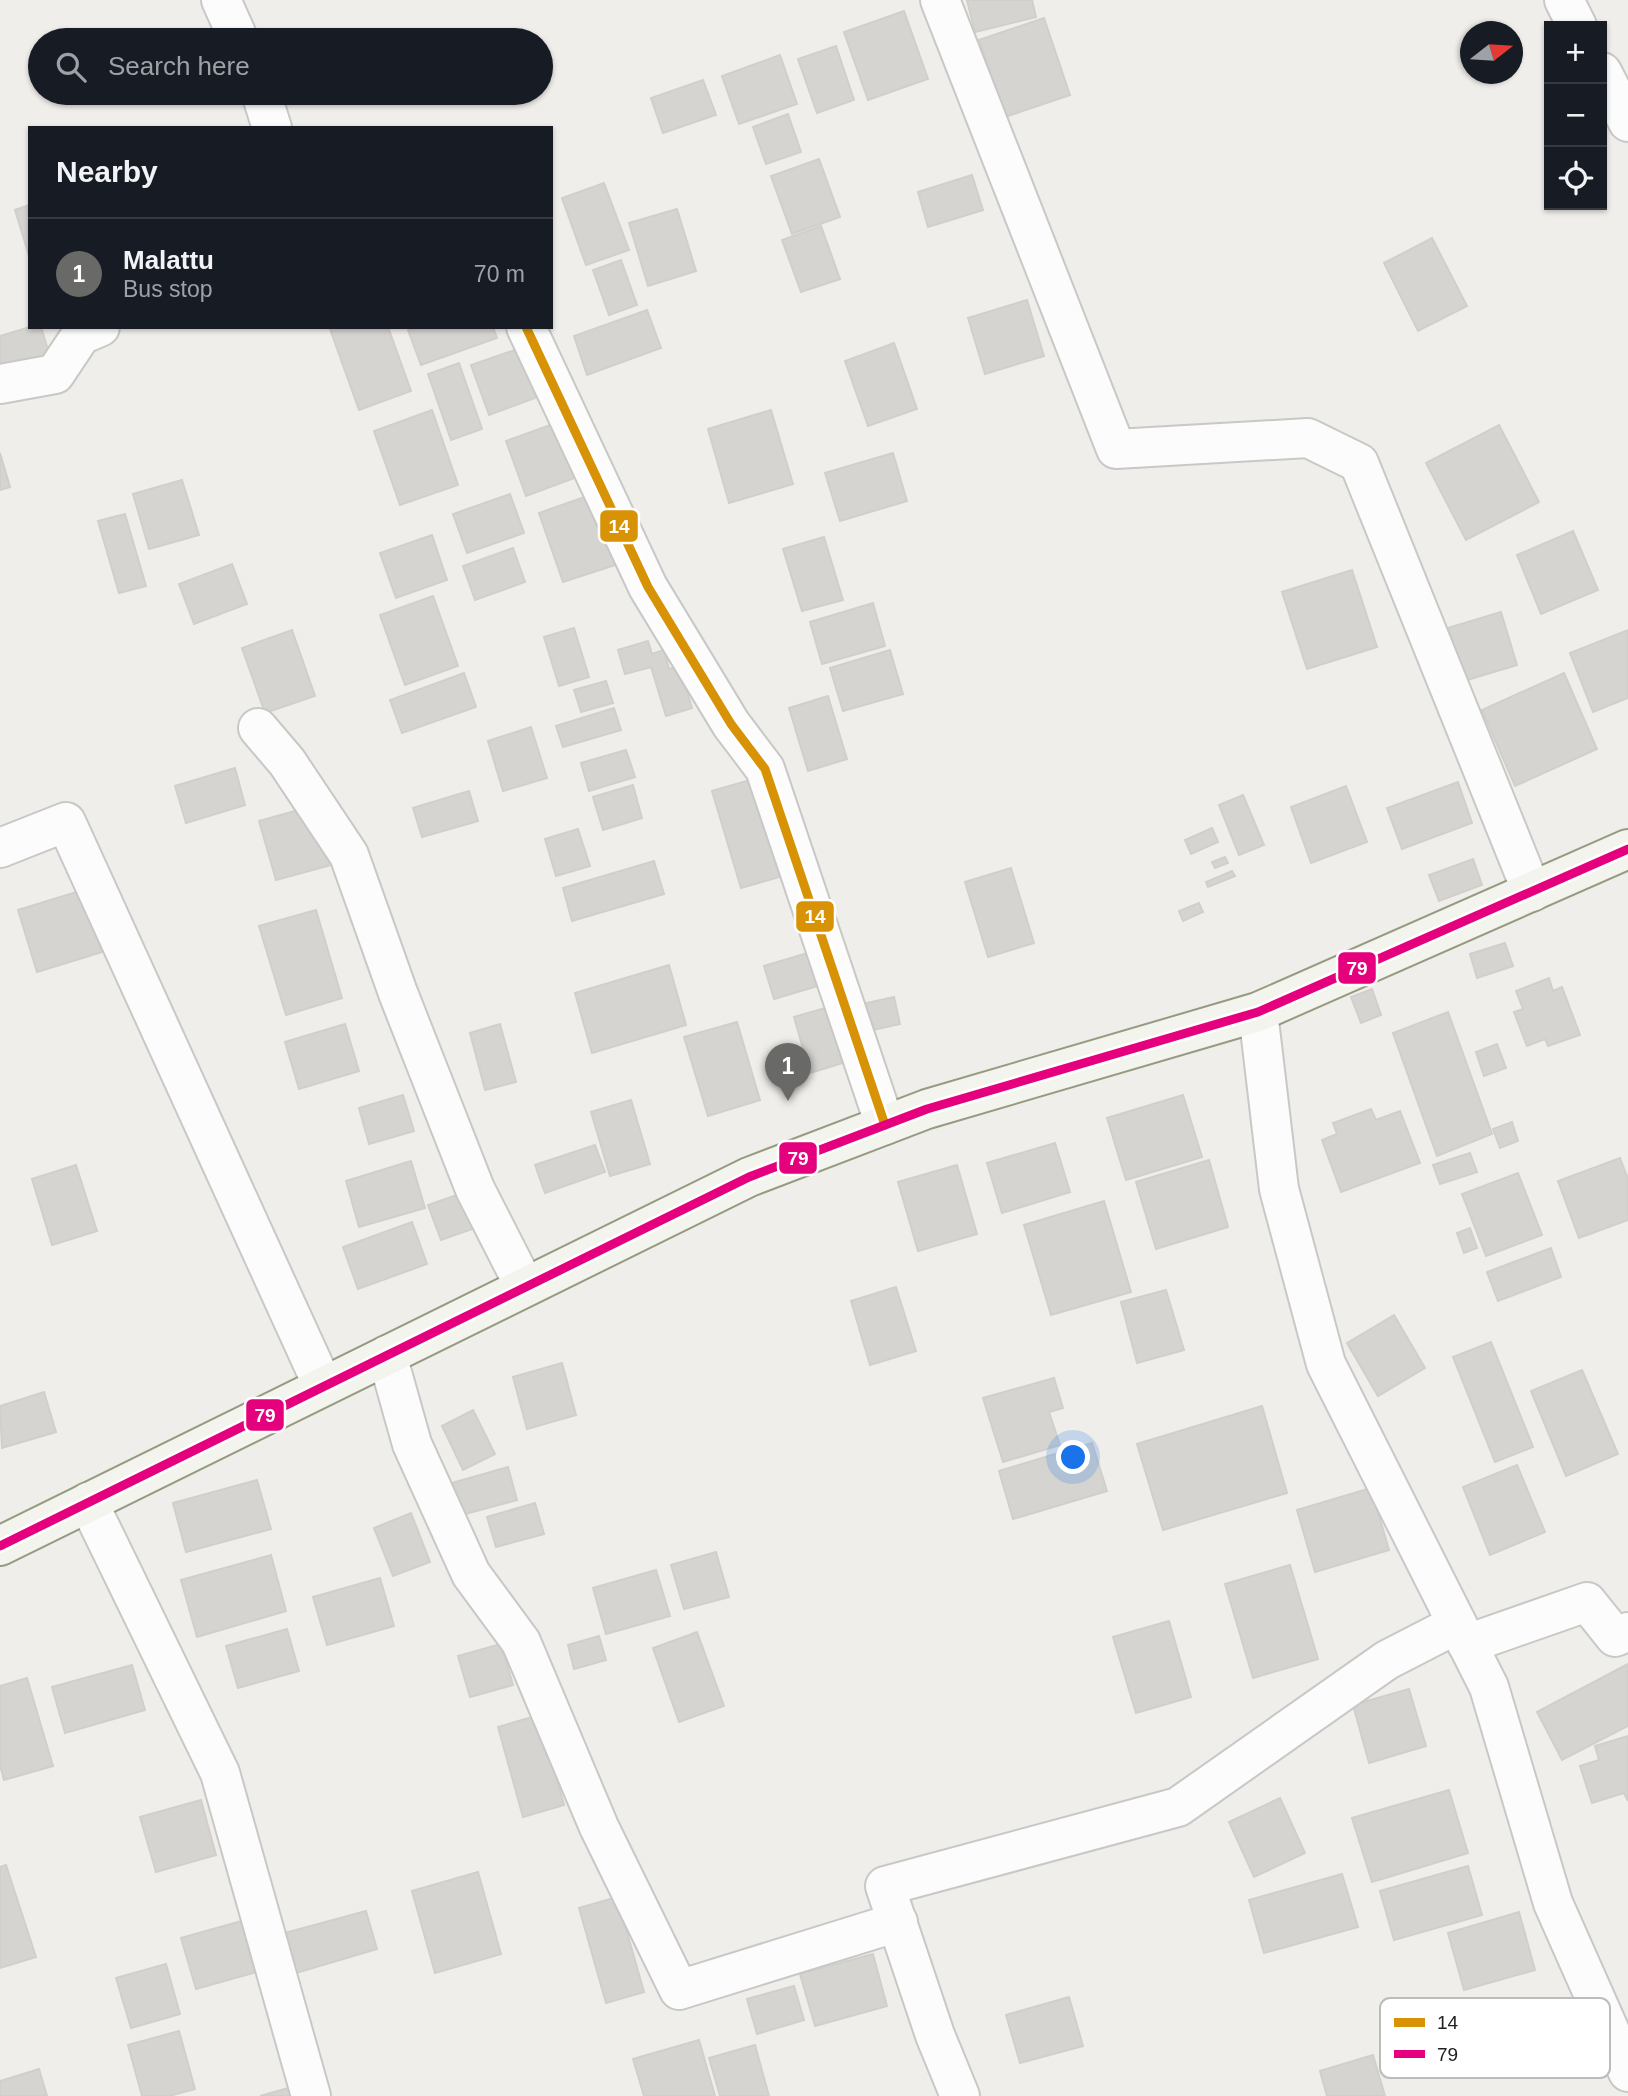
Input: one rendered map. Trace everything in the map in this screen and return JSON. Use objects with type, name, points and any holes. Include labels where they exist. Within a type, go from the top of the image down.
[{"type":"main road","points":[[0,1546],[750,1177],[927,1109],[1258,1012],[1628,849]]},
{"type":"street","points":[[221,0],[234,28]]},
{"type":"street","points":[[940,0],[1116,449],[1308,438],[1359,463],[1532,892]]},
{"type":"street","points":[[1564,0],[1574,21]]},
{"type":"street","points":[[1607,82],[1628,122]]},
{"type":"street","points":[[265,105],[271,126]]},
{"type":"street","points":[[0,384],[55,374],[81,335],[95,329]]},
{"type":"street","points":[[527,329],[648,587],[731,724],[765,769],[885,1125]]},
{"type":"street","points":[[258,728],[287,762],[349,855],[398,993],[475,1189],[525,1287]]},
{"type":"street","points":[[0,848],[66,822],[323,1387]]},
{"type":"street","points":[[1258,1012],[1279,1189],[1326,1364],[1489,1687],[1553,1903],[1595,1998]]},
{"type":"street","points":[[387,1355],[412,1444],[471,1574],[521,1642],[598,1827],[679,1990],[898,1922]]},
{"type":"street","points":[[88,1502],[220,1773],[311,2096]]},
{"type":"street","points":[[960,2096],[935,2035],[885,1886],[1178,1807],[1387,1660],[1462,1634],[1587,1602],[1615,1637],[1628,1632]]},
{"type":"street","points":[[1610,2031],[1628,2071]]},
{"type":"building","points":[[967,0],[1032,0],[1036,17],[975,32]]},
{"type":"building","points":[[904,11],[928,79],[868,100],[844,32]]},
{"type":"building","points":[[1044,18],[1070,95],[1005,117],[979,40]]},
{"type":"building","points":[[836,46],[854,100],[817,113],[798,59]]},
{"type":"building","points":[[780,55],[797,104],[739,124],[722,76]]},
{"type":"building","points":[[703,80],[716,115],[663,133],[651,98]]},
{"type":"building","points":[[788,114],[801,152],[766,164],[753,127]]},
{"type":"building","points":[[819,159],[840,217],[792,234],[771,176]]},
{"type":"building","points":[[972,175],[983,210],[928,227],[918,192]]},
{"type":"building","points":[[604,183],[629,250],[586,265],[562,198]]},
{"type":"building","points":[[28,206],[28,252],[15,210]]},
{"type":"building","points":[[677,209],[696,271],[648,286],[629,223]]},
{"type":"building","points":[[821,226],[840,279],[801,292],[782,240]]},
{"type":"building","points":[[1432,238],[1467,306],[1418,331],[1384,263]]},
{"type":"building","points":[[621,260],[637,305],[609,315],[593,270]]},
{"type":"building","points":[[1027,300],[1044,356],[985,374],[968,318]]},
{"type":"building","points":[[647,310],[661,348],[587,375],[574,336]]},
{"type":"building","points":[[28,328],[42,329],[51,360],[0,375],[0,336]]},
{"type":"building","points":[[330,329],[389,329],[411,391],[359,410]]},
{"type":"building","points":[[494,329],[497,338],[421,365],[408,330]]},
{"type":"building","points":[[894,343],[917,409],[868,426],[845,361]]},
{"type":"building","points":[[529,345],[546,394],[489,415],[471,365]]},
{"type":"building","points":[[459,363],[482,429],[451,440],[428,374]]},
{"type":"building","points":[[432,410],[458,485],[400,505],[374,431]]},
{"type":"building","points":[[771,410],[793,484],[729,503],[708,429]]},
{"type":"building","points":[[561,421],[580,476],[526,496],[506,441]]},
{"type":"building","points":[[1499,425],[1539,502],[1466,540],[1426,463]]},
{"type":"building","points":[[0,453],[10,487],[0,490]]},
{"type":"building","points":[[893,453],[907,501],[840,521],[825,473]]},
{"type":"building","points":[[182,480],[199,535],[149,549],[133,494]]},
{"type":"building","points":[[510,494],[524,533],[467,553],[453,514]]},
{"type":"building","points":[[590,495],[615,565],[563,582],[539,513]]},
{"type":"building","points":[[125,514],[146,586],[119,593],[98,521]]},
{"type":"building","points":[[1573,531],[1598,590],[1541,614],[1517,555]]},
{"type":"building","points":[[432,535],[447,580],[396,598],[380,553]]},
{"type":"building","points":[[824,537],[843,600],[802,611],[783,549]]},
{"type":"building","points":[[513,548],[525,582],[475,600],[463,566]]},
{"type":"building","points":[[232,564],[247,604],[194,624],[179,584]]},
{"type":"building","points":[[1352,570],[1377,647],[1307,669],[1282,592]]},
{"type":"building","points":[[433,596],[458,666],[405,685],[380,615]]},
{"type":"building","points":[[873,603],[885,646],[822,664],[810,622]]},
{"type":"building","points":[[1501,612],[1517,665],[1464,681],[1448,628]]},
{"type":"building","points":[[574,628],[589,677],[559,686],[544,637]]},
{"type":"building","points":[[292,630],[315,696],[265,713],[242,648]]},
{"type":"building","points":[[1628,630],[1628,698],[1593,712],[1570,653]]},
{"type":"building","points":[[648,641],[652,654],[664,650],[669,669],[679,666],[692,708],[666,716],[651,667],[625,674],[618,650]]},
{"type":"building","points":[[890,650],[903,694],[843,711],[830,668]]},
{"type":"building","points":[[464,673],[476,707],[402,733],[390,700]]},
{"type":"building","points":[[1564,673],[1597,749],[1515,786],[1482,710]]},
{"type":"building","points":[[606,681],[613,703],[581,712],[574,690]]},
{"type":"building","points":[[828,696],[847,759],[808,771],[789,708]]},
{"type":"building","points":[[614,708],[621,730],[563,747],[556,726]]},
{"type":"building","points":[[531,727],[547,778],[503,791],[488,741]]},
{"type":"building","points":[[626,750],[635,777],[589,791],[581,763]]},
{"type":"building","points":[[235,768],[245,805],[186,823],[175,786]]},
{"type":"building","points":[[764,776],[793,873],[741,888],[712,791]]},
{"type":"building","points":[[1458,782],[1472,823],[1402,849],[1387,808]]},
{"type":"building","points":[[633,785],[642,818],[603,830],[593,797]]},
{"type":"building","points":[[1346,786],[1367,842],[1311,863],[1291,807]]},
{"type":"building","points":[[469,791],[478,821],[422,837],[413,808]]},
{"type":"building","points":[[1243,795],[1264,845],[1239,855],[1219,805]]},
{"type":"building","points":[[313,806],[331,865],[276,880],[259,821]]},
{"type":"building","points":[[1212,828],[1218,842],[1191,854],[1185,840]]},
{"type":"building","points":[[578,829],[590,866],[556,876],[545,839]]},
{"type":"building","points":[[1225,857],[1228,863],[1215,868],[1212,862]]},
{"type":"building","points":[[1473,859],[1482,885],[1439,901],[1429,875]]},
{"type":"building","points":[[654,861],[664,894],[572,921],[563,888]]},
{"type":"building","points":[[1011,868],[1034,943],[988,957],[965,882]]},
{"type":"building","points":[[1232,871],[1235,876],[1208,887],[1206,882]]},
{"type":"building","points":[[83,890],[102,952],[37,972],[18,910]]},
{"type":"building","points":[[1199,903],[1203,912],[1183,921],[1179,911]]},
{"type":"building","points":[[316,910],[342,998],[286,1015],[259,926]]},
{"type":"building","points":[[1505,943],[1513,966],[1477,978],[1470,954]]},
{"type":"building","points":[[821,949],[831,982],[774,999],[764,966]]},
{"type":"building","points":[[669,965],[686,1025],[592,1053],[575,993]]},
{"type":"building","points":[[1549,978],[1553,991],[1562,987],[1580,1035],[1548,1046],[1545,1039],[1527,1046],[1514,1012],[1523,1009],[1516,991]]},
{"type":"building","points":[[1372,989],[1381,1015],[1361,1023],[1351,997]]},
{"type":"building","points":[[894,997],[900,1024],[855,1034],[849,1007]]},
{"type":"building","points":[[843,1003],[859,1058],[810,1073],[794,1017]]},
{"type":"building","points":[[1448,1012],[1492,1134],[1437,1156],[1393,1033]]},
{"type":"building","points":[[737,1022],[760,1100],[708,1116],[684,1037]]},
{"type":"building","points":[[345,1024],[359,1071],[299,1089],[285,1042]]},
{"type":"building","points":[[500,1024],[516,1082],[485,1090],[470,1033]]},
{"type":"building","points":[[1497,1044],[1506,1068],[1484,1076],[1476,1052]]},
{"type":"building","points":[[403,1095],[414,1131],[369,1144],[359,1108]]},
{"type":"building","points":[[1183,1095],[1202,1157],[1126,1180],[1107,1118]]},
{"type":"building","points":[[631,1100],[650,1164],[610,1176],[591,1112]]},
{"type":"building","points":[[1371,1109],[1376,1120],[1400,1111],[1420,1163],[1341,1192],[1322,1140],[1337,1134],[1333,1123]]},
{"type":"building","points":[[1512,1122],[1518,1141],[1500,1148],[1493,1129]]},
{"type":"building","points":[[1055,1143],[1070,1192],[1002,1213],[987,1163]]},
{"type":"building","points":[[595,1145],[605,1172],[545,1193],[535,1165]]},
{"type":"building","points":[[1470,1153],[1477,1172],[1440,1184],[1433,1165]]},
{"type":"building","points":[[1620,1158],[1628,1179],[1628,1220],[1579,1238],[1558,1181]]},
{"type":"building","points":[[1209,1160],[1228,1227],[1156,1249],[1136,1182]]},
{"type":"building","points":[[411,1161],[425,1208],[359,1227],[346,1181]]},
{"type":"building","points":[[76,1165],[97,1231],[52,1245],[32,1179]]},
{"type":"building","points":[[957,1165],[977,1234],[918,1251],[898,1182]]},
{"type":"building","points":[[1518,1173],[1542,1235],[1486,1256],[1462,1194]]},
{"type":"building","points":[[468,1191],[481,1226],[441,1240],[428,1205]]},
{"type":"building","points":[[1104,1201],[1131,1292],[1051,1315],[1024,1225]]},
{"type":"building","points":[[412,1222],[427,1264],[358,1289],[343,1247]]},
{"type":"building","points":[[1470,1228],[1477,1248],[1464,1253],[1457,1233]]},
{"type":"building","points":[[1551,1248],[1561,1277],[1498,1301],[1487,1272]]},
{"type":"building","points":[[896,1287],[916,1351],[870,1365],[851,1301]]},
{"type":"building","points":[[1166,1290],[1184,1350],[1137,1363],[1121,1302]]},
{"type":"building","points":[[1394,1315],[1425,1368],[1378,1396],[1347,1343]]},
{"type":"building","points":[[1491,1342],[1533,1447],[1495,1462],[1453,1357]]},
{"type":"building","points":[[562,1363],[576,1415],[527,1429],[513,1377]]},
{"type":"building","points":[[1582,1370],[1618,1454],[1566,1476],[1531,1391]]},
{"type":"building","points":[[1054,1378],[1063,1408],[1049,1412],[1060,1445],[1003,1462],[983,1398]]},
{"type":"building","points":[[44,1392],[56,1432],[2,1448],[0,1406]]},
{"type":"building","points":[[1262,1406],[1287,1493],[1163,1530],[1137,1444]]},
{"type":"building","points":[[473,1410],[495,1454],[463,1470],[442,1426]]},
{"type":"building","points":[[1092,1443],[1107,1491],[1013,1519],[999,1471]]},
{"type":"building","points":[[1517,1465],[1545,1532],[1490,1555],[1463,1487]]},
{"type":"building","points":[[508,1467],[517,1500],[454,1517],[445,1485]]},
{"type":"building","points":[[257,1480],[271,1529],[186,1552],[173,1503]]},
{"type":"building","points":[[1371,1488],[1389,1550],[1315,1572],[1297,1510]]},
{"type":"building","points":[[535,1503],[544,1534],[496,1547],[487,1517]]},
{"type":"building","points":[[411,1513],[430,1562],[393,1576],[374,1528]]},
{"type":"building","points":[[716,1552],[729,1597],[684,1609],[671,1565]]},
{"type":"building","points":[[271,1555],[286,1611],[197,1637],[181,1580]]},
{"type":"building","points":[[1290,1565],[1318,1659],[1253,1678],[1225,1584]]},
{"type":"building","points":[[656,1570],[670,1616],[606,1634],[593,1588]]},
{"type":"building","points":[[380,1578],[394,1626],[327,1645],[313,1597]]},
{"type":"building","points":[[1169,1621],[1191,1697],[1136,1713],[1113,1637]]},
{"type":"building","points":[[287,1629],[299,1671],[238,1688],[226,1646]]},
{"type":"building","points":[[697,1632],[724,1706],[679,1722],[653,1648]]},
{"type":"building","points":[[599,1636],[606,1660],[574,1669],[568,1645]]},
{"type":"building","points":[[501,1644],[513,1685],[470,1697],[458,1656]]},
{"type":"building","points":[[1628,1664],[1628,1726],[1562,1760],[1537,1712]]},
{"type":"building","points":[[132,1665],[145,1710],[65,1733],[52,1687]]},
{"type":"building","points":[[27,1678],[53,1766],[4,1780],[0,1765],[0,1686]]},
{"type":"building","points":[[1409,1689],[1426,1746],[1369,1763],[1353,1705]]},
{"type":"building","points":[[539,1715],[564,1805],[523,1817],[498,1727]]},
{"type":"building","points":[[1628,1736],[1628,1801],[1624,1793],[1592,1803],[1580,1766],[1599,1760],[1595,1746]]},
{"type":"building","points":[[1449,1790],[1468,1853],[1372,1882],[1352,1818]]},
{"type":"building","points":[[1280,1798],[1305,1853],[1254,1877],[1229,1822]]},
{"type":"building","points":[[201,1800],[216,1855],[156,1872],[140,1817]]},
{"type":"building","points":[[6,1865],[36,1957],[0,1968],[0,1867]]},
{"type":"building","points":[[1468,1866],[1482,1915],[1394,1940],[1380,1891]]},
{"type":"building","points":[[478,1872],[501,1954],[435,1973],[412,1891]]},
{"type":"building","points":[[1342,1874],[1358,1927],[1264,1953],[1249,1900]]},
{"type":"building","points":[[617,1897],[644,1992],[606,2003],[579,1908]]},
{"type":"building","points":[[366,1911],[377,1949],[296,1973],[285,1933]]},
{"type":"building","points":[[1519,1912],[1535,1970],[1464,1990],[1448,1933]]},
{"type":"building","points":[[245,1920],[260,1971],[196,1989],[181,1938]]},
{"type":"building","points":[[873,1954],[887,2006],[815,2026],[800,1974]]},
{"type":"building","points":[[166,1964],[180,2014],[131,2028],[116,1978]]},
{"type":"building","points":[[794,1986],[804,2020],[757,2034],[747,1999]]},
{"type":"building","points":[[1069,1997],[1083,2046],[1020,2063],[1006,2015]]},
{"type":"building","points":[[179,2031],[195,2089],[169,2096],[142,2096],[128,2045]]},
{"type":"building","points":[[699,2040],[715,2096],[644,2096],[633,2059]]},
{"type":"building","points":[[755,2045],[769,2096],[720,2096],[709,2058]]},
{"type":"building","points":[[1373,2055],[1385,2096],[1327,2096],[1320,2071]]},
{"type":"building","points":[[39,2069],[47,2096],[0,2096],[0,2081]]},
{"type":"building","points":[[295,2086],[298,2096],[260,2096]]},
{"type":"transit line","name":"14","points":[[527,329],[648,587],[731,724],[765,769],[885,1125]]},
{"type":"transit line","name":"79","points":[[0,1546],[749,1177],[927,1109],[1258,1012],[1628,849]]},
{"type":"place","name":"Malattu","points":[[788,1101]]}]
